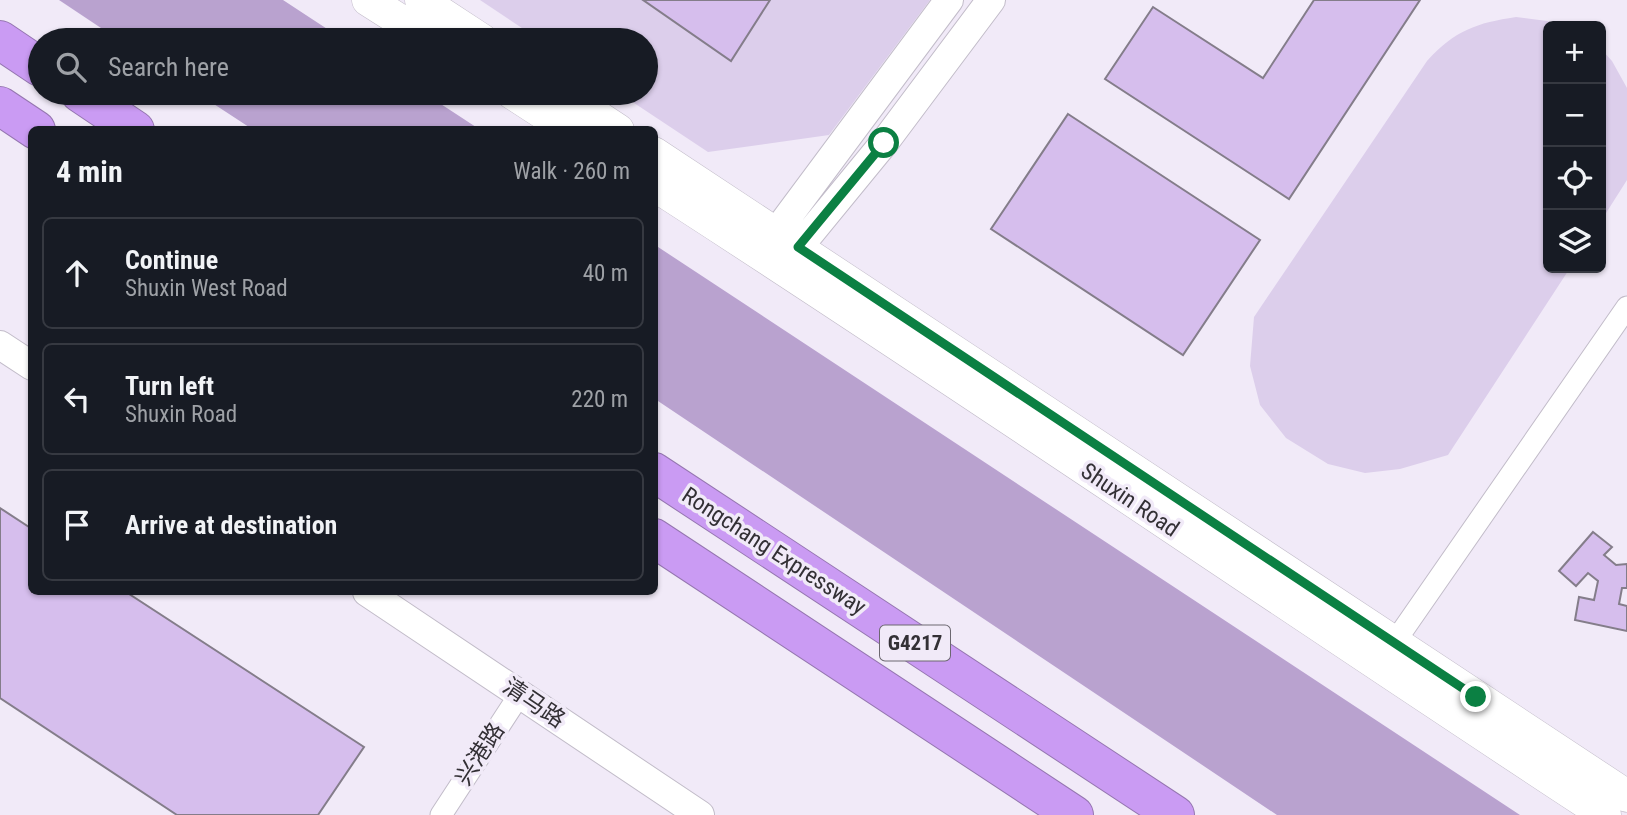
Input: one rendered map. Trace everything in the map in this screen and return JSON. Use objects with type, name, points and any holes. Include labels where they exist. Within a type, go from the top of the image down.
[{"type":"highway","points":[[0,40],[28,59]]},
{"type":"highway","points":[[97,105],[129,126]]},
{"type":"highway","points":[[0,106],[30,126]]},
{"type":"highway","name":"Rongchang Expressway","points":[[658,475],[1175,815]]},
{"type":"highway","name":"G4217","points":[[658,541],[1074,815]]},
{"type":"main road","points":[[368,0],[412,28]]},
{"type":"main road","points":[[421,0],[464,28]]},
{"type":"main road","points":[[530,105],[563,126]]},
{"type":"main road","points":[[580,105],[612,126]]},
{"type":"main road","name":"Shuxin Road","points":[[658,156],[779,250],[1388,656],[1605,815]]},
{"type":"main road","name":"Shuxin Road","points":[[658,187],[779,250]]},
{"type":"main road","name":"Shuxin Road","points":[[1388,656],[1627,796]]},
{"type":"street","points":[[779,250],[950,0]]},
{"type":"street","points":[[779,250],[884,143],[990,0]]},
{"type":"street","points":[[1388,656],[1627,307]]},
{"type":"street","points":[[0,345],[28,363]]},
{"type":"street","name":"清马路","points":[[372,595],[700,815]]},
{"type":"street","name":"兴港路","points":[[441,815],[520,694]]},
{"type":"shaded area","points":[[59,0],[283,0],[326,28],[101,28]]},
{"type":"shaded area","points":[[480,0],[930,0],[829,135],[708,152],[637,105],[658,105],[658,28],[522,28]]},
{"type":"shaded area","points":[[1516,17],[1547,21],[1543,21],[1543,273],[1567,273],[1448,455],[1400,469],[1365,473],[1328,464],[1286,438],[1260,405],[1250,366],[1254,317],[1427,61],[1457,35],[1490,22]]},
{"type":"shaded area","points":[[1606,54],[1627,88],[1627,180],[1606,213]]},
{"type":"shaded area","points":[[215,105],[442,105],[474,126],[247,126]]},
{"type":"shaded area","points":[[658,247],[1520,815],[1277,815],[658,401]]},
{"type":"building","points":[[643,0],[770,0],[731,61]]},
{"type":"building","points":[[1314,0],[1420,0],[1289,199],[1105,79],[1153,7],[1263,78]]},
{"type":"building","points":[[1068,114],[1260,240],[1183,355],[991,229]]},
{"type":"building","points":[[0,508],[28,526],[28,595],[131,595],[364,747],[318,815],[177,815],[0,698]]},
{"type":"building","points":[[1593,532],[1612,547],[1604,555],[1616,565],[1627,564],[1627,588],[1622,588],[1619,604],[1627,606],[1627,631],[1575,620],[1579,597],[1594,600],[1598,581],[1588,573],[1576,586],[1559,571]]},
{"type":"route","points":[[884,143],[798,247],[1476,697]]}]
